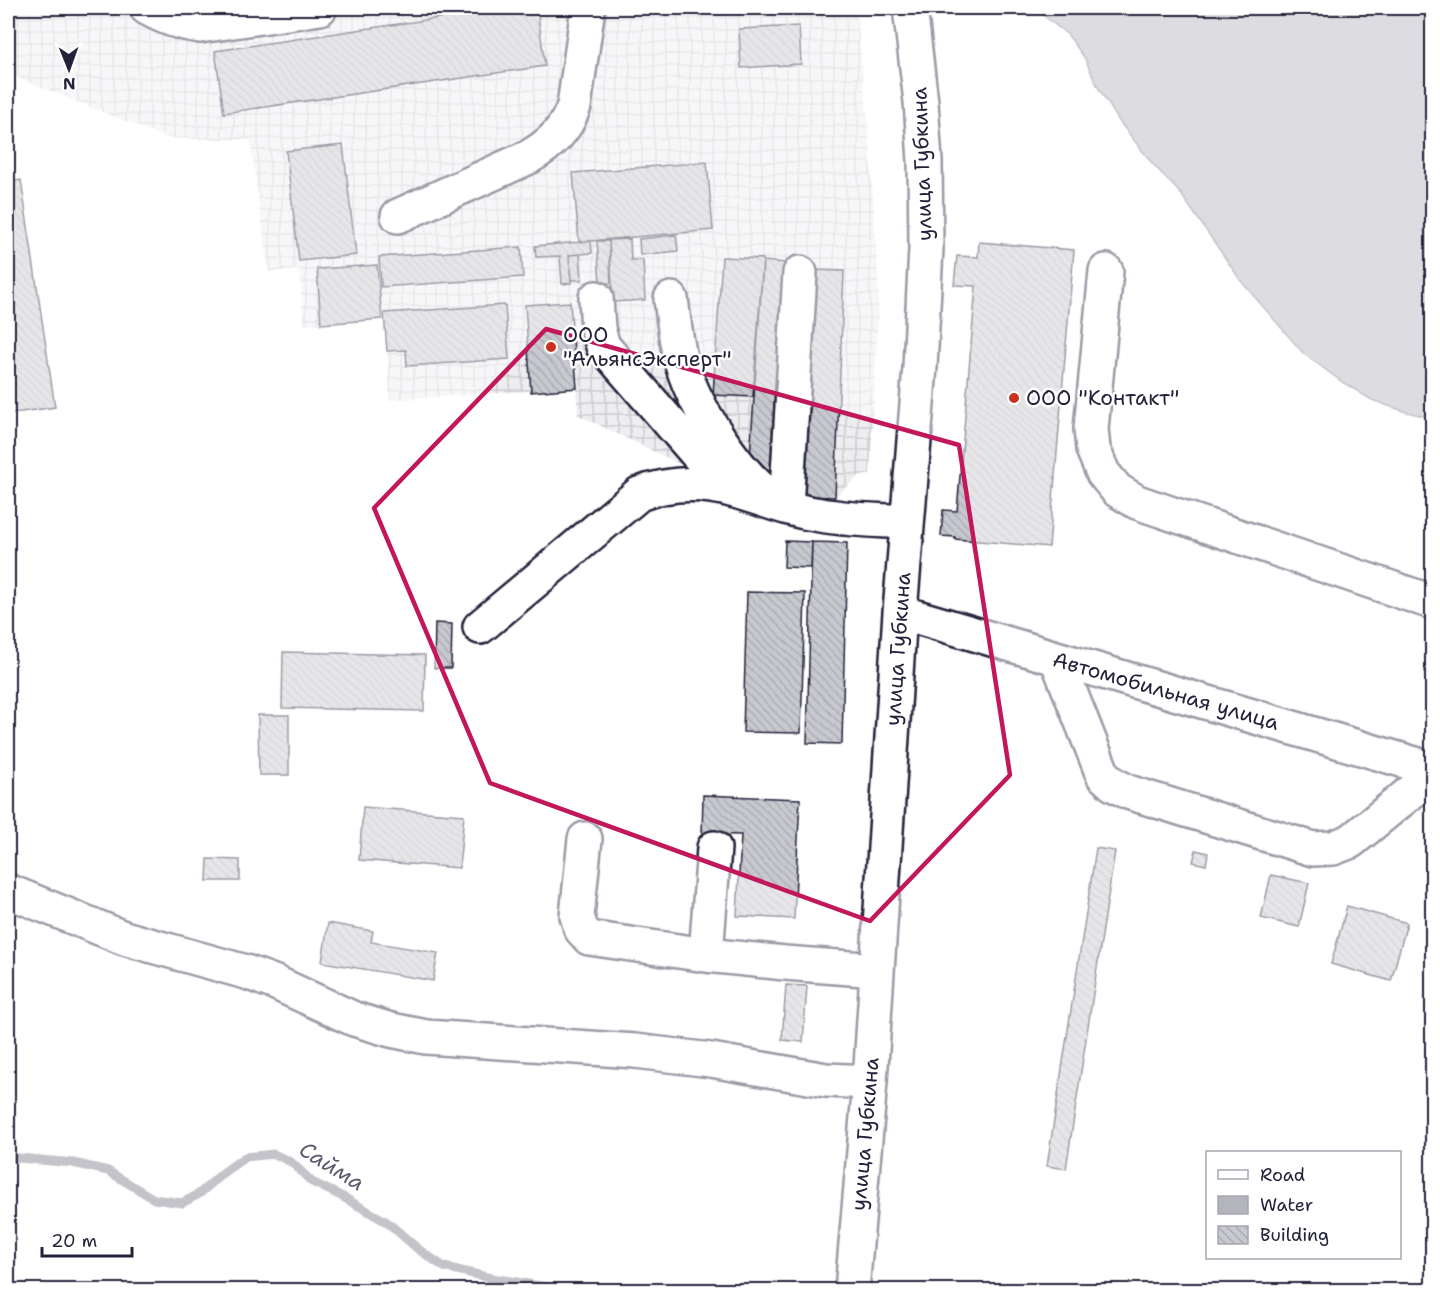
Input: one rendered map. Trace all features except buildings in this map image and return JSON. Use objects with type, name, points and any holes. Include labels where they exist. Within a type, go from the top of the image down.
[{"type":"street","points":[[147,8],[182,23],[200,26],[320,8]]},
{"type":"street","points":[[398,216],[529,157],[558,135],[570,117],[574,106],[588,8]]},
{"type":"street","name":"улица Губкина","points":[[852,1290],[870,1082],[900,612],[920,367],[926,248],[925,160],[910,8]]},
{"type":"street","points":[[1106,271],[1091,429],[1093,449],[1103,473],[1118,490],[1137,502],[1432,602]]},
{"type":"street","points":[[786,507],[800,273]]},
{"type":"street","points":[[596,298],[598,329],[603,346],[715,475],[733,490]]},
{"type":"street","points":[[671,299],[682,366],[694,396],[737,463],[766,493],[786,507]]},
{"type":"street","points":[[480,627],[639,494],[655,488],[704,485],[733,490],[816,515],[907,522]]},
{"type":"street","name":"Автомобильная улица","points":[[900,612],[1432,769]]},
{"type":"street","points":[[1057,659],[1103,775],[1113,784],[1128,792],[1313,849],[1333,848],[1351,841],[1432,775]]},
{"type":"street","points":[[585,839],[577,916],[581,929],[589,938],[706,955],[877,970]]},
{"type":"street","points":[[706,955],[714,848]]},
{"type":"street","points":[[8,891],[124,938],[246,972],[354,1019],[391,1030],[426,1037],[635,1050],[711,1060],[826,1080],[870,1082]]},
{"type":"highlighted area","points":[[546,329],[959,445],[1010,775],[870,921],[490,783],[374,508]]},
{"type":"shaded area","points":[[8,8],[856,8],[868,122],[879,291],[870,475],[859,476],[835,497],[774,473],[750,458],[703,475],[578,415],[576,388],[390,400],[385,319],[304,325],[299,270],[269,272],[250,140],[167,138],[11,75],[8,50]]},
{"type":"water","points":[[1034,8],[1432,8],[1432,418],[1372,400],[1342,382],[1303,353],[1241,281],[1181,194],[1151,162],[1119,121],[1099,89],[1084,57],[1068,35]]},
{"type":"waterway","name":"Сайма","points":[[8,1157],[73,1163],[108,1171],[154,1199],[182,1203],[199,1194],[245,1157],[274,1154],[291,1162],[312,1182],[387,1222],[418,1249],[444,1267],[491,1278],[566,1290]]},
{"type":"place","name":"ООО \"АльянсЭксперт\"","points":[[551,347]]},
{"type":"place","name":"ООО \"Контакт\"","points":[[1014,398]]}]
